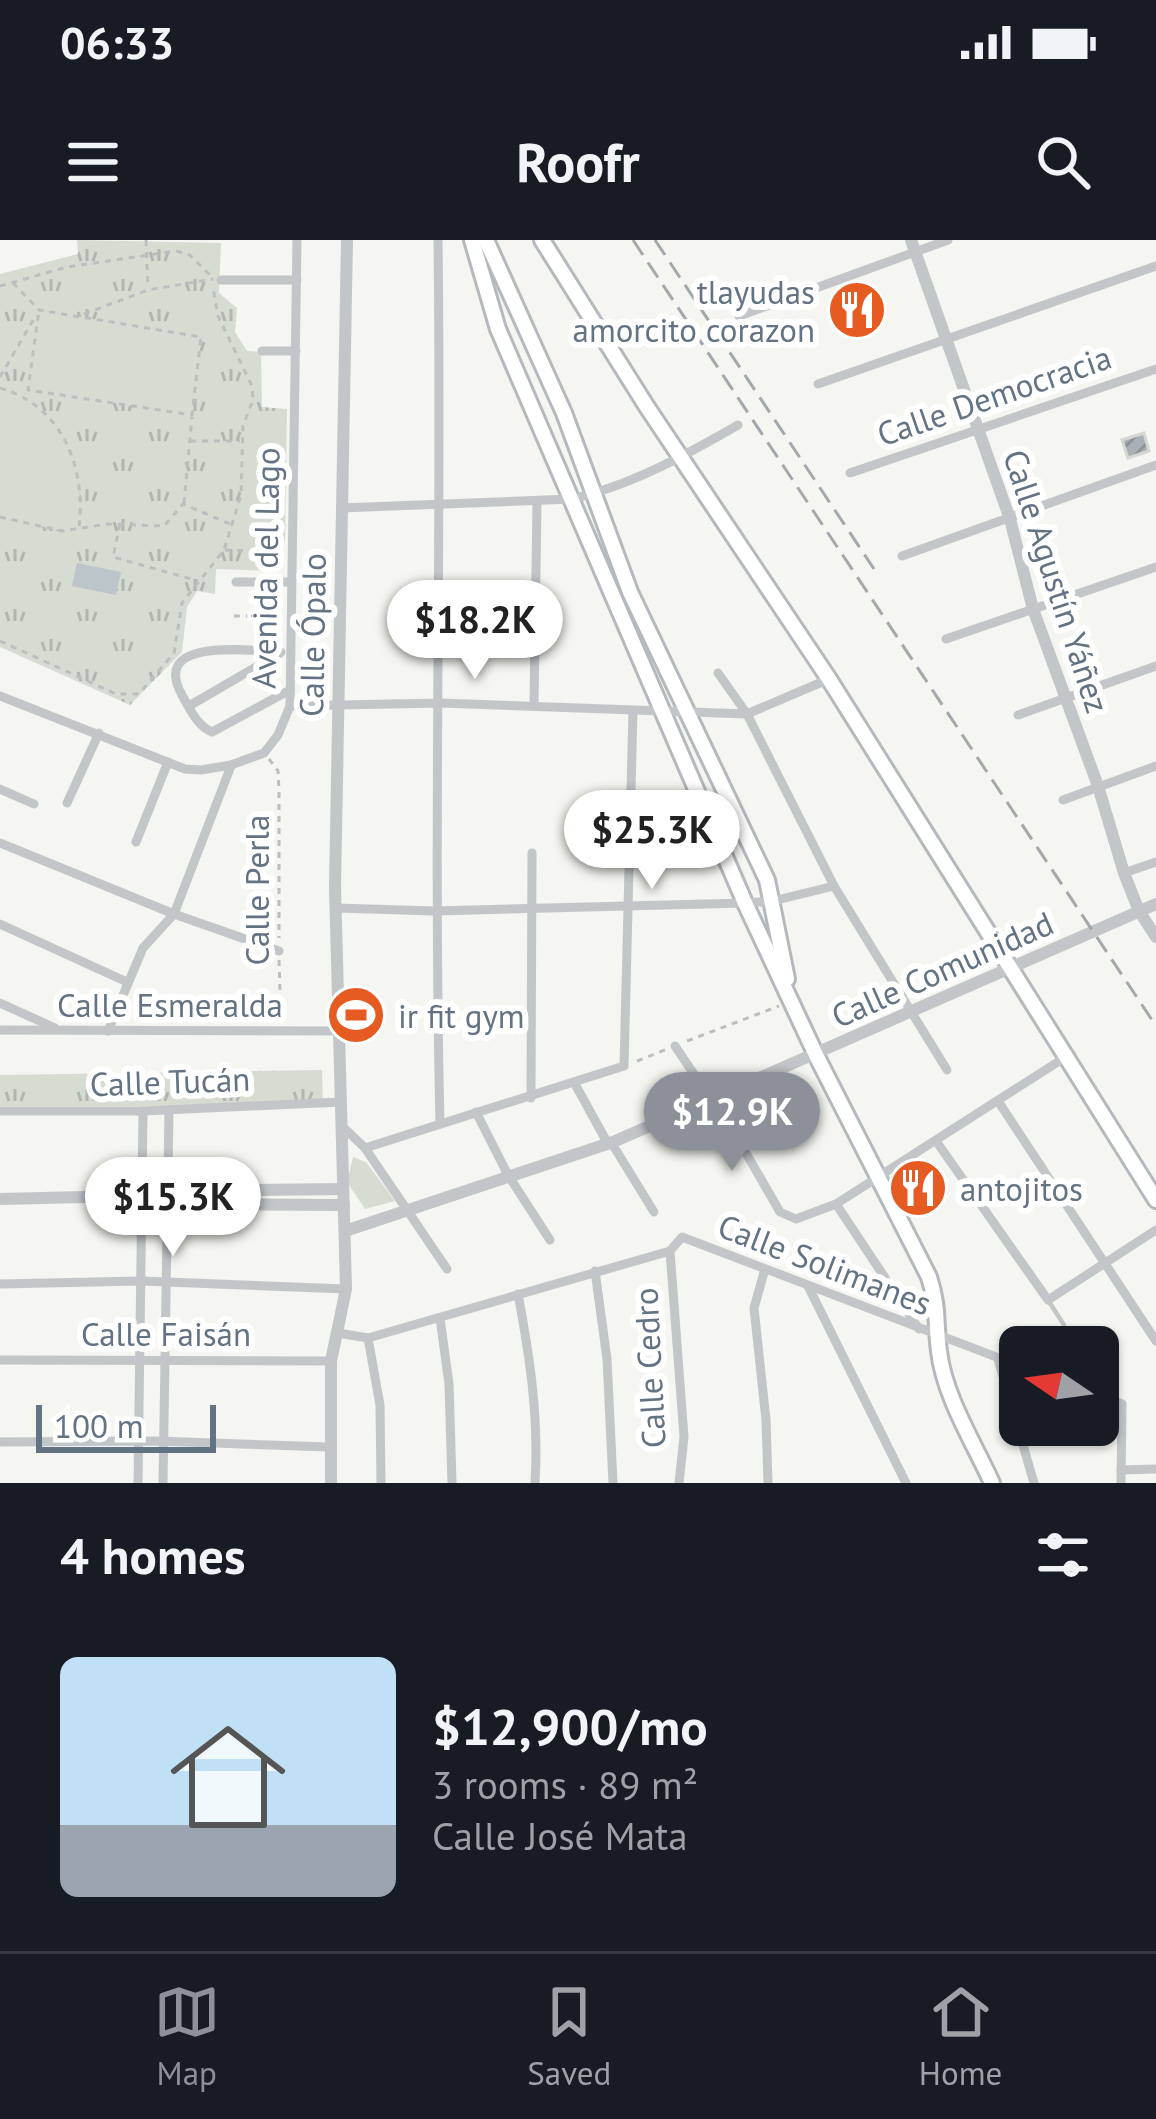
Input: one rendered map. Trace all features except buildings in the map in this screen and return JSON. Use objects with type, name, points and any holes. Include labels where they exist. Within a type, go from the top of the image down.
[{"type":"main road","points":[[472,240],[498,329],[745,903],[929,1276],[937,1303],[944,1372],[992,1483]]},
{"type":"main road","points":[[486,240],[564,413],[610,546],[754,852],[773,901],[791,1001]]},
{"type":"main road","points":[[542,240],[829,679],[1156,1200]]},
{"type":"street","name":"Avenida del Lago","points":[[264,753],[290,706],[286,652],[291,616],[297,240]]},
{"type":"street","name":"Calle Ópalo","points":[[331,1483],[331,1361],[346,1289],[336,908],[347,240]]},
{"type":"street","points":[[439,240],[442,506],[435,911],[440,1124]]},
{"type":"street","points":[[739,316],[913,246],[948,240]]},
{"type":"street","name":"Calle Agustín Yáñez","points":[[913,246],[1010,519],[1033,609],[1098,786],[1124,874],[1138,911],[1156,937]]},
{"type":"street","points":[[818,384],[1156,266]]},
{"type":"street","points":[[217,279],[297,280]]},
{"type":"street","points":[[262,350],[296,351]]},
{"type":"street","name":"Calle Democracia","points":[[850,473],[1156,369]]},
{"type":"street","points":[[341,508],[571,500],[682,458],[738,425]]},
{"type":"street","points":[[902,556],[1156,465]]},
{"type":"street","points":[[534,706],[537,503]]},
{"type":"street","points":[[946,639],[1156,567]]},
{"type":"street","points":[[236,582],[291,582]]},
{"type":"street","points":[[286,652],[224,650],[188,656],[174,677],[206,731],[212,732],[290,690]]},
{"type":"street","points":[[189,706],[286,652]]},
{"type":"street","points":[[1018,715],[1156,666]]},
{"type":"street","points":[[718,673],[747,714],[834,886],[947,1070]]},
{"type":"street","points":[[290,706],[440,703],[747,714],[829,679]]},
{"type":"street","points":[[0,696],[168,762],[201,770],[264,753]]},
{"type":"street","points":[[364,1148],[624,1066],[632,711]]},
{"type":"street","points":[[67,803],[99,734]]},
{"type":"street","points":[[136,842],[168,762]]},
{"type":"street","points":[[108,1031],[143,948],[173,914],[231,765]]},
{"type":"street","points":[[1064,800],[1156,766]]},
{"type":"street","points":[[0,789],[34,804]]},
{"type":"street","points":[[0,843],[173,914],[279,951]]},
{"type":"street","points":[[531,1098],[532,853]]},
{"type":"street","points":[[1124,874],[1156,862]]},
{"type":"street","points":[[336,908],[435,911],[745,903],[834,886]]},
{"type":"street","name":"Calle Comunidad","points":[[345,1231],[609,1143],[1156,904]]},
{"type":"street","points":[[0,924],[128,982]]},
{"type":"street","points":[[0,1003],[62,1031]]},
{"type":"street","name":"Calle Esmeralda","points":[[0,1030],[339,1031]]},
{"type":"street","points":[[674,1046],[787,1217],[805,1218],[836,1204],[1064,1058]]},
{"type":"street","points":[[575,1084],[655,1212]]},
{"type":"street","points":[[998,1101],[1156,1341]]},
{"type":"street","name":"Calle Tucán","points":[[0,1111],[143,1111],[341,1102]]},
{"type":"street","points":[[164,1483],[170,1110]]},
{"type":"street","points":[[138,1483],[143,1111]]},
{"type":"street","points":[[476,1112],[508,1175],[550,1240]]},
{"type":"street","points":[[343,1126],[364,1148],[447,1269]]},
{"type":"street","points":[[936,1141],[1048,1300],[1156,1230]]},
{"type":"street","points":[[168,1198],[343,1189]]},
{"type":"street","points":[[0,1198],[125,1196],[344,1205]]},
{"type":"street","points":[[836,1204],[919,1329]]},
{"type":"street","name":"Calle Solimanes","points":[[338,1334],[368,1337],[440,1318],[670,1251],[682,1237],[998,1359]]},
{"type":"street","name":"Calle Cedro","points":[[670,1251],[684,1437],[680,1483]]},
{"type":"street","points":[[765,1269],[754,1308],[768,1483]]},
{"type":"street","points":[[595,1270],[608,1359],[614,1483],[626,1483]]},
{"type":"street","points":[[0,1283],[141,1281],[346,1289]]},
{"type":"street","points":[[808,1286],[906,1483]]},
{"type":"street","points":[[518,1294],[532,1365],[538,1438],[535,1483]]},
{"type":"street","points":[[440,1318],[453,1431],[452,1483]]},
{"type":"street","points":[[368,1337],[380,1405],[381,1483]]},
{"type":"street","points":[[998,1359],[1034,1483]]},
{"type":"street","name":"Calle Faisán","points":[[0,1360],[331,1361]]},
{"type":"street","points":[[1119,1403],[1121,1483]]},
{"type":"street","points":[[0,1442],[164,1441],[329,1448]]},
{"type":"street","points":[[1121,1470],[1156,1469]]},
{"type":"lane","points":[[1048,1300],[1064,1325]]},
{"type":"path","points":[[146,240],[148,290]]},
{"type":"path","points":[[0,286],[67,267],[176,251],[190,255],[217,279],[218,316],[252,386],[253,400],[242,441],[241,495],[224,550],[180,608],[174,653],[139,694],[116,694],[0,641]]},
{"type":"path","points":[[79,316],[148,290],[217,279]]},
{"type":"path","points":[[0,517],[62,531],[120,524],[164,526],[183,505],[201,337],[39,310],[12,281]]},
{"type":"path","points":[[0,377],[39,310]]},
{"type":"path","points":[[39,310],[28,389],[192,415]]},
{"type":"path","points":[[0,388],[44,410],[66,439],[78,474],[79,528]]},
{"type":"path","points":[[189,441],[242,441]]},
{"type":"path","points":[[183,505],[232,524]]},
{"type":"path","points":[[120,524],[113,557],[200,581]]},
{"type":"path","points":[[224,550],[271,551]]},
{"type":"path","points":[[234,616],[291,616]]},
{"type":"path","name":"Calle Perla","points":[[264,753],[278,771],[281,1032]]},
{"type":"path","points":[[624,1066],[791,1001]]},
{"type":"green space","points":[[77,240],[221,243],[219,293],[237,308],[235,332],[247,351],[261,352],[262,407],[287,409],[285,542],[274,542],[273,571],[216,569],[215,594],[197,591],[187,607],[182,652],[130,705],[0,647],[0,274],[78,254]]},
{"type":"green space","points":[[39,310],[201,337],[192,415],[28,390]]},
{"type":"green space","points":[[0,388],[40,409],[66,442],[78,483],[79,528],[62,531],[0,517]]},
{"type":"green space","points":[[251,421],[283,421],[282,475],[250,475]]},
{"type":"green space","points":[[249,481],[282,482],[281,537],[248,537]]},
{"type":"green space","points":[[322,1070],[323,1106],[0,1106],[0,1075]]},
{"type":"green space","points":[[353,1157],[366,1162],[395,1201],[365,1209],[347,1182]]},
{"type":"shaded area","points":[[77,563],[121,572],[116,595],[72,586]]},
{"type":"railway","points":[[633,240],[1156,1026]]},
{"type":"railway","points":[[655,240],[874,569]]},
{"type":"place","name":"tlayudas amorcito corazon","points":[[857,310]]},
{"type":"place","name":"ir fit gym","points":[[356,1015]]},
{"type":"place","name":"antojitos","points":[[918,1188]]}]
